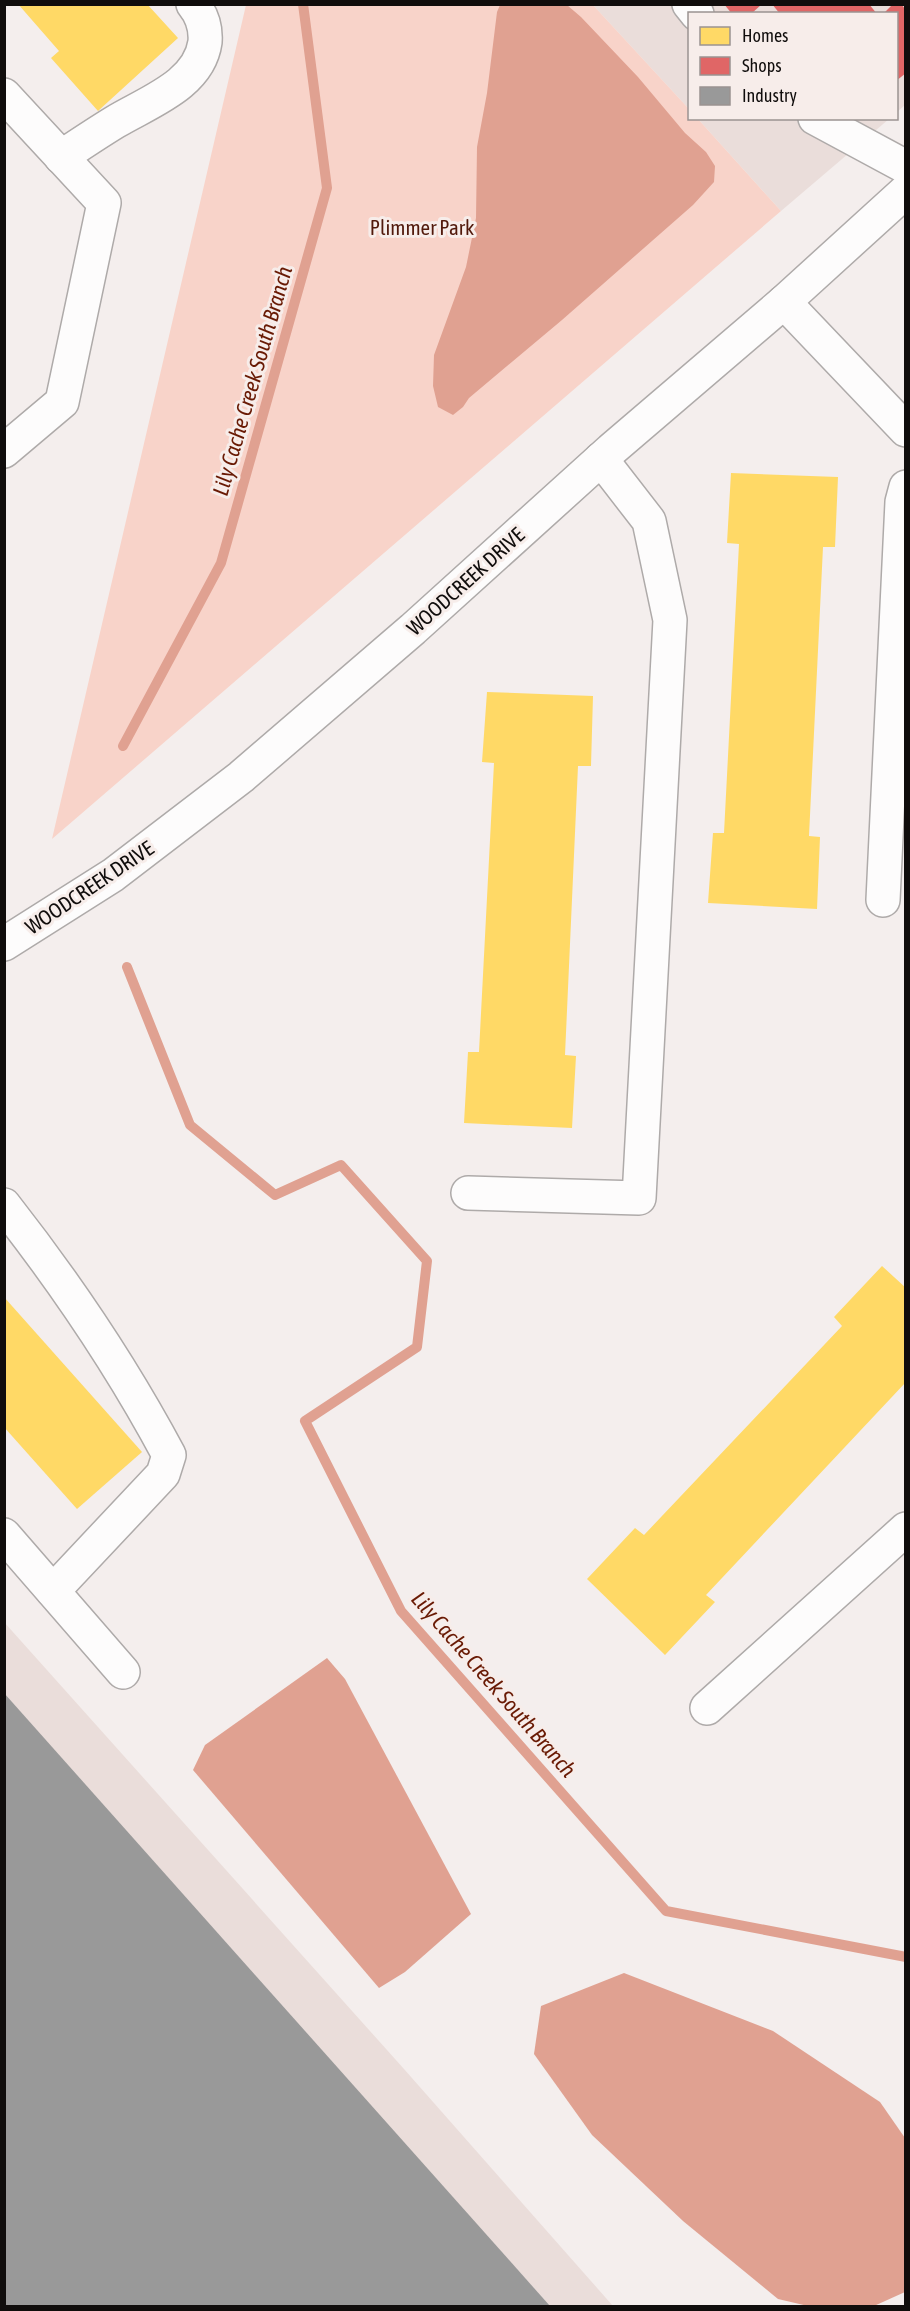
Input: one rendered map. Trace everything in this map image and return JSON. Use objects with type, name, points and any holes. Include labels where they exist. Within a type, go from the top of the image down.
[{"type":"street","points":[[61,157],[166,93],[193,72],[203,54],[206,30],[193,4]]},
{"type":"street","points":[[4,95],[104,203],[62,402],[4,451]]},
{"type":"street","points":[[819,120],[906,167]]},
{"type":"street","name":"WOODCREEK DRIVE","points":[[4,944],[113,875],[242,777],[412,629],[601,459],[784,302],[906,191]]},
{"type":"street","points":[[784,302],[906,430]]},
{"type":"street","points":[[468,1192],[639,1198],[670,620],[649,521],[601,459]]},
{"type":"street","points":[[884,900],[898,750],[902,502],[906,487]]},
{"type":"street","points":[[4,1205],[48,1262],[132,1387],[170,1455],[164,1474],[53,1592]]},
{"type":"street","points":[[707,1708],[906,1529]]},
{"type":"street","points":[[4,1535],[123,1672]]},
{"type":"shaded area","points":[[500,5],[567,5],[638,77],[685,133],[706,152],[715,166],[714,182],[693,205],[469,398],[453,415],[438,407],[433,386],[434,355],[466,267],[476,218],[477,147],[487,93],[497,12]]},
{"type":"shaded area","points":[[593,5],[905,5],[905,105],[898,111],[898,12],[688,12],[688,108]]},
{"type":"shaded area","points":[[699,120],[888,120],[781,211]]},
{"type":"shaded area","points":[[4,1622],[404,2069],[613,2306],[5,2306]]},
{"type":"shaded area","points":[[327,1658],[345,1679],[471,1914],[405,1972],[379,1988],[193,1770],[205,1745]]},
{"type":"shaded area","points":[[624,1973],[773,2031],[880,2102],[905,2138],[905,2292],[874,2306],[808,2306],[778,2299],[683,2221],[592,2135],[534,2054],[541,2006]]},
{"type":"green space","name":"Plimmer Park","points":[[246,5],[593,5],[688,108],[688,120],[699,120],[781,211],[52,839]]},
{"type":"building: Homes","points":[[18,4],[147,4],[178,38],[98,111],[51,58],[59,51]]},
{"type":"building: Homes","points":[[731,473],[838,477],[835,547],[823,547],[809,836],[820,837],[817,909],[708,903],[713,833],[724,833],[739,544],[727,543]]},
{"type":"building: Homes","points":[[487,692],[593,696],[591,766],[578,766],[565,1055],[576,1056],[572,1128],[464,1123],[468,1052],[479,1052],[494,763],[482,762]]},
{"type":"building: Homes","points":[[882,1266],[906,1288],[906,1382],[706,1595],[715,1602],[665,1655],[587,1579],[635,1528],[644,1535],[842,1326],[834,1317]]},
{"type":"building: Homes","points":[[4,1297],[142,1452],[77,1509],[4,1427]]},
{"type":"building: Shops","points":[[724,4],[762,4],[753,12],[730,12]]},
{"type":"building: Shops","points":[[772,4],[869,4],[875,12],[778,12]]},
{"type":"building: Shops","points":[[893,4],[901,4],[906,10],[906,73],[898,79],[898,12],[885,12]]},
{"type":"building: Industry","points":[[4,1693],[550,2306],[4,2306]]},
{"type":"waterway","name":"Lily Cache Creek South Branch","points":[[123,746],[221,563],[327,188],[303,4]]},
{"type":"waterway","name":"Lily Cache Creek South Branch","points":[[127,967],[190,1125],[275,1195],[341,1165],[427,1261],[417,1347],[305,1421],[401,1611],[666,1911],[906,1957]]}]
